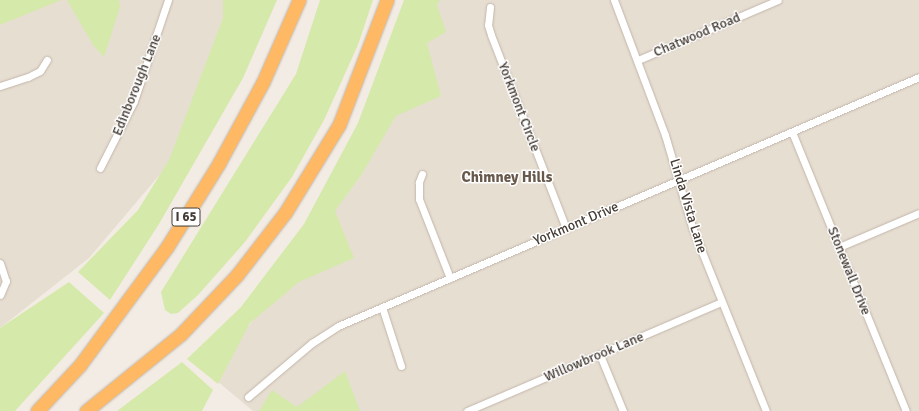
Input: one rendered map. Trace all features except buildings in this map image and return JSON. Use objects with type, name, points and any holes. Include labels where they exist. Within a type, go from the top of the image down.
[{"type":"highway","name":"I 65","points":[[37,411],[80,365],[167,247],[219,163],[263,82],[299,0]]},
{"type":"highway","points":[[86,411],[181,334],[238,275],[285,213],[339,125],[387,0]]},
{"type":"street","name":"Edinborough Lane","points":[[100,168],[134,101],[168,0]]},
{"type":"street","name":"Linda Vista Lane","points":[[614,0],[638,60],[678,179],[692,227],[766,411]]},
{"type":"street","name":"Chatwood Road","points":[[638,60],[778,0]]},
{"type":"street","name":"Yorkmont Circle","points":[[490,7],[488,25],[491,35],[566,228]]},
{"type":"street","points":[[0,86],[28,78],[40,71],[47,60]]},
{"type":"street","name":"Yorkmont Drive","points":[[248,397],[321,336],[382,307],[919,77]]},
{"type":"street","name":"Stonewall Drive","points":[[792,132],[906,411]]},
{"type":"street","points":[[422,174],[418,182],[419,199],[450,278]]},
{"type":"street","points":[[839,247],[919,213]]},
{"type":"street","points":[[0,263],[6,281],[0,295]]},
{"type":"street","name":"Willowbrook Lane","points":[[466,411],[721,302]]},
{"type":"street","points":[[382,307],[401,366]]},
{"type":"street","points":[[600,355],[622,411]]},
{"type":"shaded area","points":[[0,0],[246,0],[201,126],[89,258],[0,328]]},
{"type":"shaded area","points":[[430,0],[919,0],[919,411],[253,411],[211,376],[360,177]]},
{"type":"green space","points":[[0,0],[61,0],[0,25]]},
{"type":"green space","points":[[67,0],[119,0],[120,7],[104,57],[93,45]]},
{"type":"green space","points":[[223,0],[277,0],[243,78],[159,224],[110,300],[78,272],[138,210],[169,160],[223,18]]},
{"type":"green space","points":[[320,0],[373,0],[358,45],[324,120],[292,177],[245,242],[198,295],[178,313],[171,314],[165,310],[161,292],[296,74]]},
{"type":"green space","points":[[404,0],[440,0],[437,5],[446,32],[427,43],[441,96],[396,116],[360,177],[335,211],[354,258],[299,282],[250,323],[218,384],[187,359],[241,307],[304,224],[358,123]]},
{"type":"green space","points":[[69,282],[104,313],[15,411],[0,411],[0,328]]},
{"type":"green space","points":[[182,362],[213,390],[202,411],[117,411]]},
{"type":"green space","points":[[345,371],[360,411],[259,411],[272,390],[297,407]]},
{"type":"district","name":"Chimney Hills","points":[[507,178]]}]
